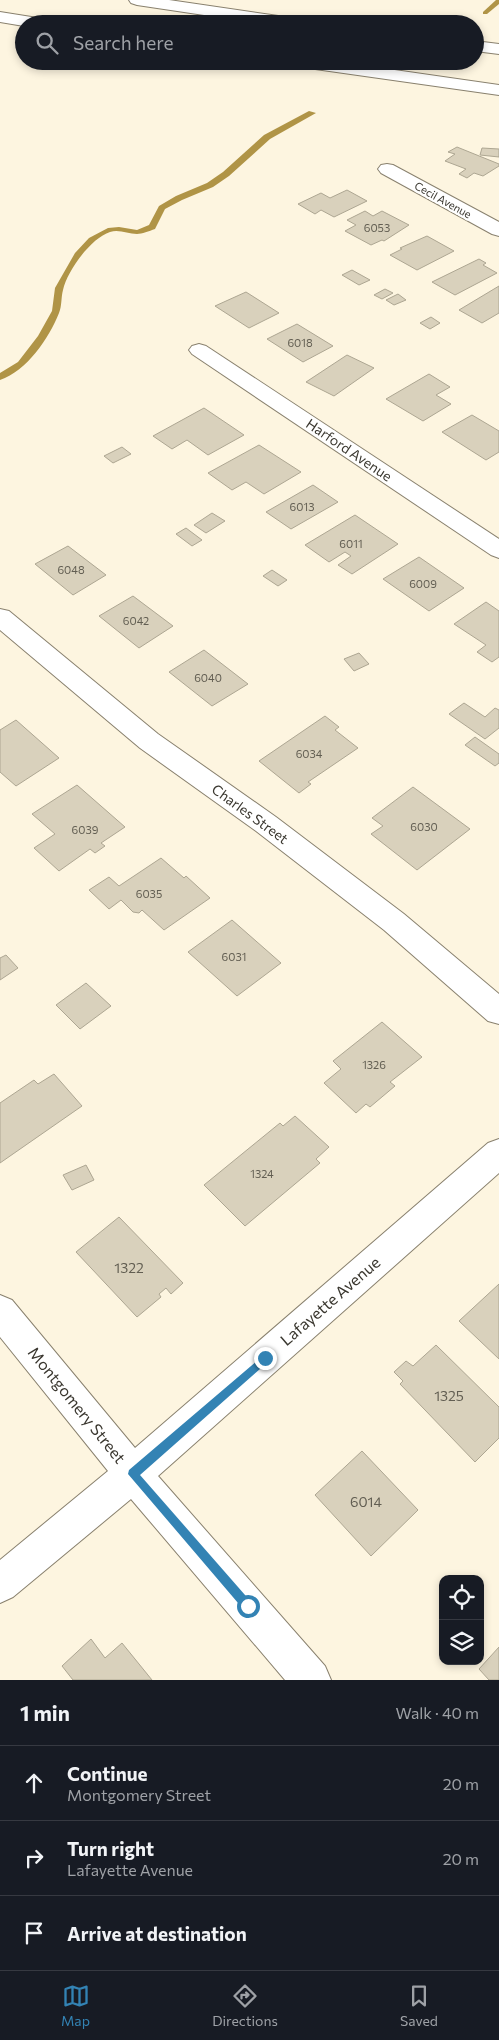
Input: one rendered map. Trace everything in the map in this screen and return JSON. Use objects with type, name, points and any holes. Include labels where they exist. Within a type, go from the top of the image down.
[{"type":"main road","points":[[137,0],[238,15]]},
{"type":"main road","points":[[0,17],[15,19]]},
{"type":"main road","points":[[484,47],[499,49]]},
{"type":"main road","points":[[358,70],[499,90]]},
{"type":"main road","name":"Cecil Avenue","points":[[388,170],[499,230]]},
{"type":"main road","name":"Harford Avenue","points":[[200,350],[499,550]]},
{"type":"main road","name":"Charles Street","points":[[0,617],[149,742],[266,824],[394,922],[499,1012]]},
{"type":"main road","name":"Lafayette Avenue","points":[[0,1584],[133,1474],[499,1153]]},
{"type":"main road","name":"Montgomery Street","points":[[0,1311],[133,1474],[311,1680]]},
{"type":"building","points":[[457,147],[499,164],[499,166],[483,176],[474,173],[467,178],[459,174],[466,169],[445,161],[455,154],[448,152]]},
{"type":"building","points":[[482,148],[499,149],[499,157],[480,155]]},
{"type":"building","points":[[347,190],[367,201],[334,217],[321,210],[315,214],[298,204],[321,193],[330,198]]},
{"type":"building","points":[[365,211],[373,216],[382,211],[409,225],[384,241],[382,240],[371,245],[345,231],[356,225],[347,220]]},
{"type":"building","points":[[427,236],[454,251],[417,270],[390,255],[402,249],[400,248]]},
{"type":"building","points":[[479,259],[486,263],[483,265],[497,273],[455,295],[432,282]]},
{"type":"building","points":[[352,270],[370,280],[359,285],[342,275]]},
{"type":"building","points":[[499,286],[499,313],[482,323],[459,310]]},
{"type":"building","points":[[385,289],[393,293],[382,299],[374,295]]},
{"type":"building","points":[[246,292],[279,313],[249,328],[215,306]]},
{"type":"building","points":[[398,294],[406,300],[394,305],[386,300]]},
{"type":"building","points":[[431,317],[440,323],[430,329],[420,323]]},
{"type":"building","points":[[297,324],[333,346],[303,362],[267,339]]},
{"type":"building","points":[[347,355],[374,368],[334,396],[306,382]]},
{"type":"building","points":[[429,374],[450,387],[436,395],[451,404],[423,421],[386,399]]},
{"type":"building","points":[[204,408],[244,435],[208,455],[187,440],[172,449],[153,436]]},
{"type":"building","points":[[472,415],[499,431],[499,452],[486,460],[442,432]]},
{"type":"building","points":[[259,445],[301,472],[264,494],[246,482],[232,490],[208,473]]},
{"type":"building","points":[[122,447],[131,454],[113,463],[104,456]]},
{"type":"building","points":[[313,485],[338,502],[291,529],[266,512]]},
{"type":"building","points":[[212,513],[225,521],[206,533],[194,525]]},
{"type":"building","points":[[355,515],[398,544],[352,574],[338,565],[351,556],[345,552],[329,562],[305,545]]},
{"type":"building","points":[[186,528],[202,540],[192,546],[176,534]]},
{"type":"building","points":[[68,546],[106,575],[73,595],[35,564]]},
{"type":"building","points":[[419,557],[464,588],[429,611],[383,579]]},
{"type":"building","points":[[272,570],[287,580],[278,586],[263,576]]},
{"type":"building","points":[[133,596],[173,626],[139,648],[99,616]]},
{"type":"building","points":[[486,602],[499,611],[499,657],[492,662],[477,652],[486,645],[454,624]]},
{"type":"building","points":[[204,650],[248,684],[212,706],[169,672]]},
{"type":"building","points":[[359,653],[369,664],[354,671],[344,659]]},
{"type":"building","points":[[464,703],[485,717],[495,708],[499,710],[499,728],[485,739],[449,714]]},
{"type":"building","points":[[325,716],[339,727],[335,730],[358,748],[308,782],[311,784],[299,793],[259,761]]},
{"type":"building","points":[[16,720],[59,758],[16,786],[0,772],[0,730]]},
{"type":"building","points":[[475,737],[499,754],[499,763],[495,766],[465,745]]},
{"type":"building","points":[[77,785],[125,827],[101,843],[105,846],[95,853],[90,849],[59,871],[34,848],[55,834],[32,814]]},
{"type":"building","points":[[413,787],[470,829],[417,870],[371,834],[383,826],[372,818]]},
{"type":"building","points":[[161,858],[184,878],[186,876],[210,898],[164,930],[142,910],[139,913],[133,912],[121,900],[109,909],[89,890],[109,877],[119,886]]},
{"type":"building","points":[[232,920],[281,963],[237,996],[188,952]]},
{"type":"building","points":[[6,955],[18,968],[0,980],[0,958]]},
{"type":"building","points":[[86,983],[111,1006],[80,1029],[56,1005]]},
{"type":"building","points":[[382,1022],[422,1057],[390,1082],[395,1086],[370,1107],[366,1104],[356,1113],[324,1083],[341,1069],[333,1061]]},
{"type":"building","points":[[54,1074],[82,1106],[0,1163],[0,1103],[34,1080],[38,1084]]},
{"type":"building","points":[[295,1116],[329,1147],[316,1159],[320,1163],[245,1226],[204,1185],[280,1123],[283,1126]]},
{"type":"building","points":[[86,1165],[94,1180],[72,1190],[63,1175]]},
{"type":"building","points":[[119,1217],[183,1283],[171,1294],[166,1288],[159,1294],[161,1297],[137,1317],[76,1252]]},
{"type":"building","points":[[499,1284],[499,1359],[459,1321]]},
{"type":"building","points":[[436,1345],[499,1407],[499,1438],[475,1462],[400,1384],[403,1381],[394,1372],[406,1361],[413,1366]]},
{"type":"building","points":[[362,1451],[418,1510],[371,1556],[315,1495]]},
{"type":"building","points":[[91,1639],[105,1658],[122,1643],[152,1680],[73,1680],[62,1666]]},
{"type":"building","points":[[499,1647],[499,1680],[489,1680],[479,1669]]},
{"type":"waterway","points":[[485,13],[499,1]]},
{"type":"waterway","points":[[0,377],[21,364],[42,337],[56,311],[59,288],[79,253],[92,240],[108,230],[119,229],[138,232],[152,227],[162,208],[179,198],[210,185],[226,174],[267,137],[312,113]]},
{"type":"route","points":[[248,1606],[133,1474],[265,1358]]}]
